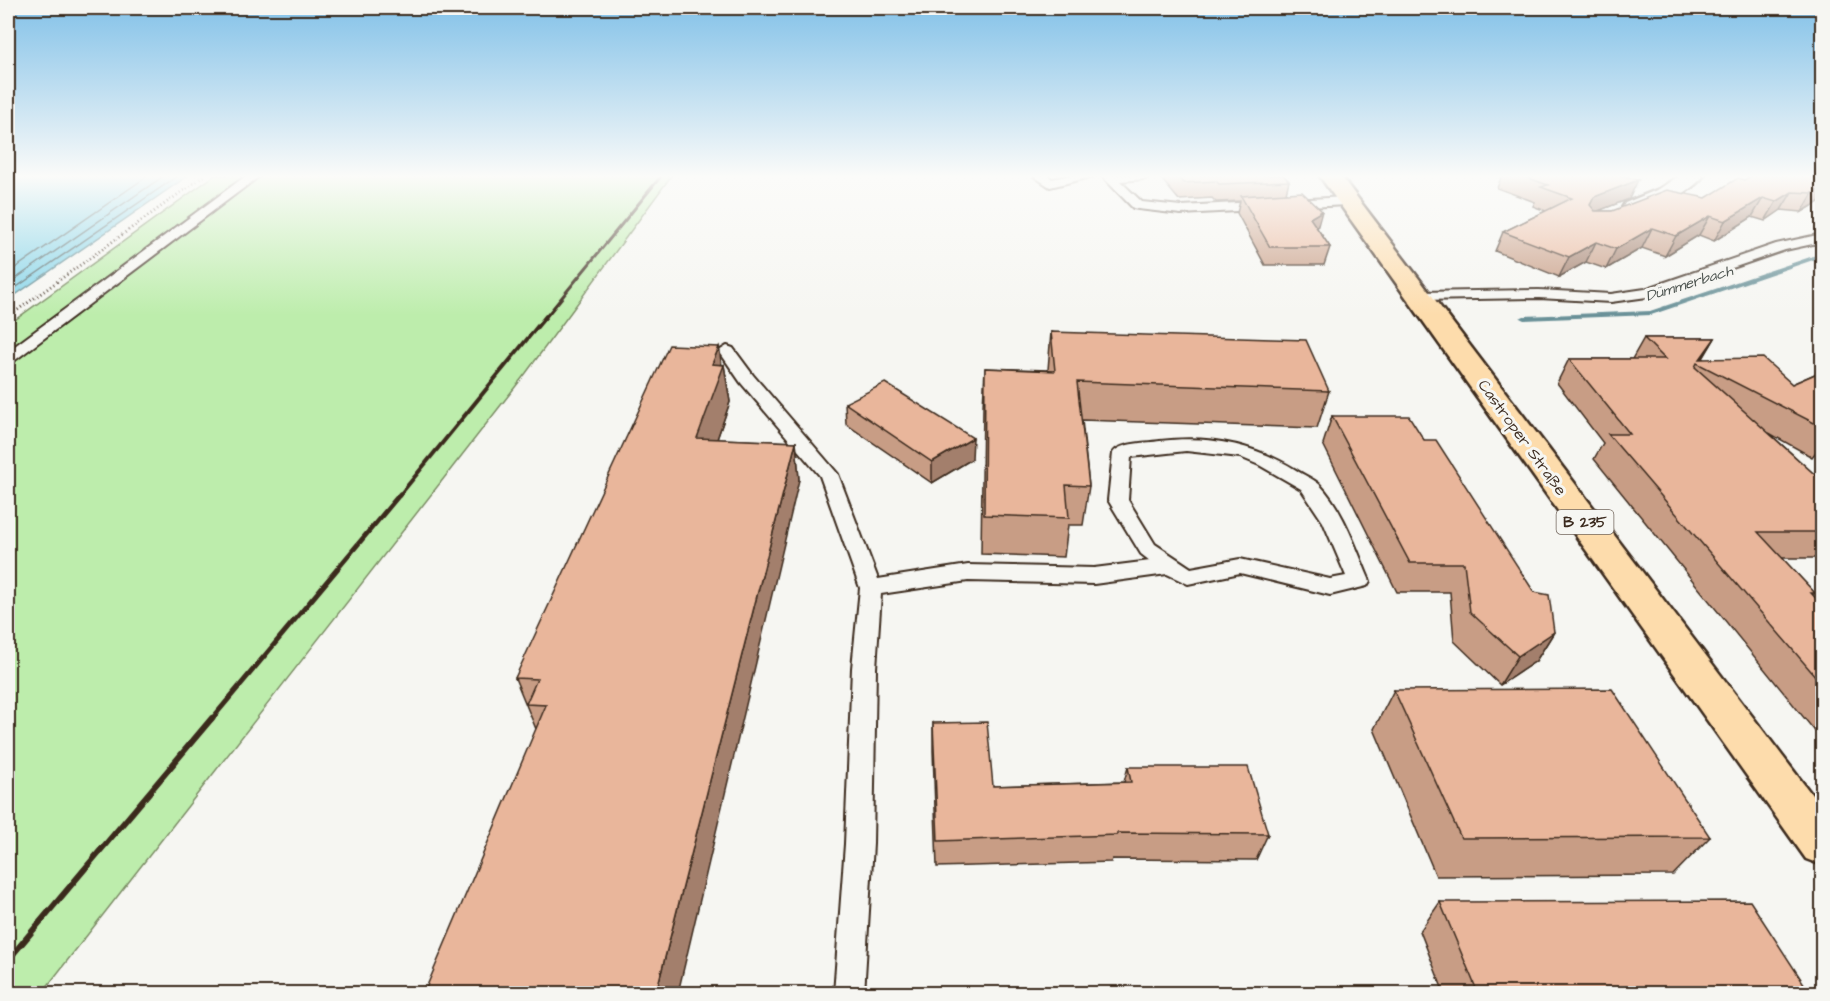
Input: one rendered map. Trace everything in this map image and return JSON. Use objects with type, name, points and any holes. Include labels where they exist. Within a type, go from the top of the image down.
[{"type":"main road","name":"Castroper Straße","points":[[1363,222],[1822,844]]},
{"type":"lane","points":[[8,358],[192,222]]},
{"type":"lane","points":[[1419,296],[1539,294],[1611,298],[1647,292],[1753,256],[1822,238]]},
{"type":"lane","points":[[727,351],[747,379],[829,474],[871,588],[864,668],[859,844],[849,993]]},
{"type":"lane","points":[[871,588],[968,573],[1094,576],[1170,566],[1188,576],[1240,566],[1330,587],[1359,581],[1341,538],[1312,490],[1269,461],[1214,444],[1166,445],[1122,453],[1118,500],[1148,549],[1170,566]]},
{"type":"path","points":[[8,316],[140,222]]},
{"type":"green space","points":[[151,222],[638,222],[526,373],[42,993],[8,993],[8,325]]},
{"type":"water","points":[[8,222],[121,222],[8,300]]},
{"type":"building","points":[[1256,222],[1313,222],[1330,247],[1270,247]]},
{"type":"building","points":[[1524,222],[1700,222],[1676,236],[1652,228],[1616,249],[1596,242],[1569,257],[1503,232]]},
{"type":"building","points":[[1051,332],[1306,340],[1329,391],[1077,382],[1089,486],[1066,485],[1069,518],[984,515],[985,368],[1055,371]]},
{"type":"building","points":[[1644,338],[1715,338],[1700,359],[1763,358],[1792,384],[1822,371],[1822,427],[1697,363],[1695,367],[1822,481],[1822,532],[1758,532],[1815,593],[1811,593],[1822,605],[1822,684],[1608,434],[1630,434],[1569,359],[1665,359]]},
{"type":"building","points":[[669,345],[719,347],[712,364],[724,365],[697,438],[796,442],[656,993],[424,993],[546,705],[526,704],[537,679],[515,678]]},
{"type":"building","points":[[885,383],[973,438],[932,462],[845,403]]},
{"type":"building","points":[[1332,416],[1409,416],[1424,440],[1436,440],[1534,592],[1549,595],[1554,632],[1518,656],[1470,612],[1464,563],[1410,563]]},
{"type":"building","points":[[1612,689],[1710,837],[1461,838],[1394,690]]},
{"type":"building","points":[[987,722],[993,786],[1131,782],[1128,767],[1248,767],[1268,834],[1117,833],[1117,835],[938,841],[933,723]]},
{"type":"building","points":[[1750,901],[1810,993],[1478,993],[1440,902]]},
{"type":"waterway","name":"Dümmerbach","points":[[1524,318],[1651,313],[1822,255]]},
{"type":"railway","points":[[545,318],[624,222]]},
{"type":"railway","points":[[399,496],[546,316]]},
{"type":"railway","points":[[211,720],[400,494]]},
{"type":"railway","points":[[8,960],[212,718]]}]
